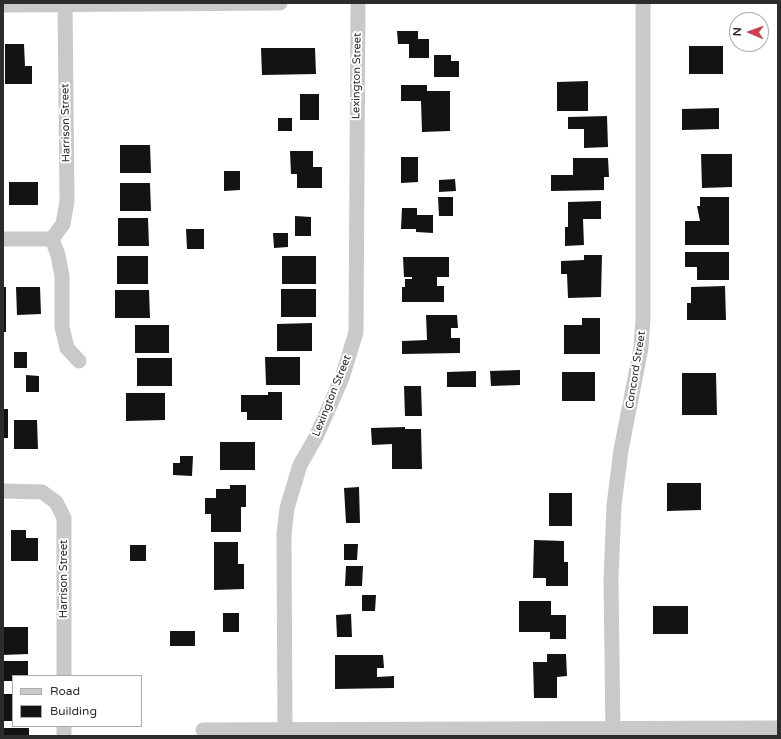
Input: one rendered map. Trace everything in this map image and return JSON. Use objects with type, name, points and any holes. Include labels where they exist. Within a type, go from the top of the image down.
[{"type":"street","points":[[3,5],[280,3]]},
{"type":"street","name":"Lexington Street","points":[[285,733],[284,535],[287,508],[298,470],[316,437],[342,378],[356,332],[358,3]]},
{"type":"street","name":"Concord Street","points":[[613,732],[612,572],[614,505],[621,450],[642,348],[644,319],[643,3]]},
{"type":"street","name":"Harrison Street","points":[[52,239],[63,224],[67,201],[66,4]]},
{"type":"street","points":[[3,239],[52,239],[58,255],[62,276],[62,327],[67,348],[79,362]]},
{"type":"street","name":"Harrison Street","points":[[3,491],[42,492],[56,502],[64,518],[64,675]]},
{"type":"street","points":[[203,730],[285,733],[613,732],[778,728]]},
{"type":"building","points":[[397,31],[418,31],[418,39],[429,39],[429,58],[409,58],[409,44],[398,44]]},
{"type":"building","points":[[5,44],[24,44],[25,66],[32,66],[32,84],[5,84]]},
{"type":"building","points":[[689,46],[723,46],[723,74],[689,74]]},
{"type":"building","points":[[261,48],[315,48],[316,74],[262,75]]},
{"type":"building","points":[[434,55],[451,55],[451,61],[459,61],[459,77],[434,77]]},
{"type":"building","points":[[588,81],[588,111],[557,111],[557,82]]},
{"type":"building","points":[[401,85],[427,85],[427,91],[450,91],[450,131],[422,132],[421,101],[401,101]]},
{"type":"building","points":[[300,94],[319,94],[319,120],[300,120]]},
{"type":"building","points":[[719,108],[719,129],[682,130],[682,109]]},
{"type":"building","points":[[607,116],[608,147],[584,148],[584,129],[568,129],[568,117]]},
{"type":"building","points":[[278,118],[292,118],[292,131],[278,131]]},
{"type":"building","points":[[120,145],[150,145],[151,173],[120,173]]},
{"type":"building","points":[[290,151],[313,151],[313,167],[322,167],[322,188],[297,188],[297,174],[291,174]]},
{"type":"building","points":[[701,154],[732,154],[732,187],[702,188]]},
{"type":"building","points":[[401,157],[418,157],[418,182],[401,183]]},
{"type":"building","points":[[573,158],[608,158],[609,177],[604,177],[604,190],[551,191],[551,175],[573,175]]},
{"type":"building","points":[[224,171],[240,171],[240,190],[224,191]]},
{"type":"building","points":[[455,179],[456,191],[439,192],[439,180]]},
{"type":"building","points":[[9,182],[38,182],[38,205],[9,205]]},
{"type":"building","points":[[120,183],[150,183],[151,211],[120,211]]},
{"type":"building","points":[[438,197],[453,197],[453,216],[439,216]]},
{"type":"building","points":[[700,197],[729,197],[729,245],[685,245],[685,221],[700,221],[697,206],[700,206]]},
{"type":"building","points":[[601,201],[601,219],[583,219],[584,245],[565,246],[565,227],[568,227],[568,202]]},
{"type":"building","points":[[402,208],[417,208],[417,215],[433,215],[433,233],[416,232],[416,229],[401,229]]},
{"type":"building","points":[[295,216],[311,217],[311,236],[295,236]]},
{"type":"building","points":[[118,218],[148,218],[149,246],[118,246]]},
{"type":"building","points":[[186,229],[204,229],[204,249],[187,249]]},
{"type":"building","points":[[273,233],[288,233],[288,247],[274,248]]},
{"type":"building","points":[[685,252],[729,252],[729,280],[697,280],[697,267],[685,267]]},
{"type":"building","points":[[584,255],[602,255],[601,297],[568,298],[567,274],[561,274],[561,261],[584,260]]},
{"type":"building","points":[[117,256],[148,256],[148,284],[117,284]]},
{"type":"building","points":[[282,256],[316,256],[316,284],[282,284]]},
{"type":"building","points":[[403,257],[449,257],[449,277],[437,277],[437,286],[444,286],[444,302],[402,302],[402,287],[405,287],[405,279],[412,279],[412,277],[404,277]]},
{"type":"building","points":[[725,286],[726,320],[687,320],[687,303],[691,303],[691,287]]},
{"type":"building","points":[[3,287],[6,287],[6,332],[3,332]]},
{"type":"building","points":[[16,287],[40,287],[41,314],[17,315]]},
{"type":"building","points":[[281,289],[316,289],[316,317],[281,317]]},
{"type":"building","points":[[115,290],[149,290],[150,318],[115,318]]},
{"type":"building","points":[[426,315],[457,315],[458,328],[451,328],[451,338],[460,338],[460,353],[402,354],[402,341],[427,340]]},
{"type":"building","points":[[582,318],[600,318],[600,354],[564,354],[564,325],[582,325]]},
{"type":"building","points":[[312,323],[312,351],[277,351],[277,324]]},
{"type":"building","points":[[135,325],[169,325],[169,353],[135,353]]},
{"type":"building","points":[[14,352],[27,352],[27,368],[14,368]]},
{"type":"building","points":[[265,357],[300,357],[300,385],[266,385]]},
{"type":"building","points":[[137,358],[172,358],[172,386],[137,386]]},
{"type":"building","points":[[520,370],[520,385],[491,386],[490,371]]},
{"type":"building","points":[[476,371],[476,387],[447,387],[447,372]]},
{"type":"building","points":[[562,372],[595,372],[595,401],[562,401]]},
{"type":"building","points":[[682,373],[716,373],[717,415],[682,415]]},
{"type":"building","points":[[26,375],[39,376],[39,392],[26,392]]},
{"type":"building","points":[[404,386],[421,386],[422,416],[405,416]]},
{"type":"building","points":[[268,392],[282,392],[282,420],[247,420],[247,412],[241,412],[241,395],[268,395]]},
{"type":"building","points":[[126,393],[165,393],[165,420],[126,421]]},
{"type":"building","points":[[3,409],[8,409],[8,438],[3,438]]},
{"type":"building","points":[[14,420],[37,420],[38,449],[14,449]]},
{"type":"building","points":[[405,427],[405,429],[421,429],[422,469],[392,469],[392,444],[372,445],[371,428]]},
{"type":"building","points":[[220,442],[255,442],[255,470],[220,470]]},
{"type":"building","points":[[180,456],[193,456],[192,476],[173,475],[173,463],[180,463]]},
{"type":"building","points":[[667,483],[701,483],[701,510],[667,511]]},
{"type":"building","points":[[230,485],[246,485],[246,507],[241,507],[241,532],[211,532],[211,514],[205,514],[205,498],[216,498],[216,489],[230,489]]},
{"type":"building","points":[[359,487],[360,523],[346,523],[344,488]]},
{"type":"building","points":[[549,493],[572,493],[572,526],[549,526]]},
{"type":"building","points":[[11,530],[26,530],[26,538],[38,538],[38,561],[11,561]]},
{"type":"building","points":[[534,540],[564,541],[564,562],[568,562],[568,586],[546,586],[546,578],[533,578]]},
{"type":"building","points":[[214,542],[238,542],[238,564],[244,564],[244,589],[214,590]]},
{"type":"building","points":[[344,544],[358,544],[357,560],[344,560]]},
{"type":"building","points":[[130,545],[146,545],[146,561],[130,561]]},
{"type":"building","points":[[346,566],[363,566],[362,586],[345,586]]},
{"type":"building","points":[[362,595],[376,595],[375,611],[362,611]]},
{"type":"building","points":[[519,601],[551,601],[551,615],[566,615],[566,639],[550,639],[550,632],[519,632]]},
{"type":"building","points":[[653,606],[688,606],[688,634],[653,634]]},
{"type":"building","points":[[223,613],[239,613],[239,632],[223,632]]},
{"type":"building","points":[[351,614],[352,637],[337,637],[336,615]]},
{"type":"building","points":[[3,627],[28,627],[28,654],[3,655]]},
{"type":"building","points":[[170,631],[195,631],[195,646],[170,646]]},
{"type":"building","points":[[547,654],[566,654],[567,676],[557,677],[557,698],[534,698],[533,662],[547,662]]},
{"type":"building","points":[[335,655],[383,655],[384,668],[377,668],[377,677],[394,676],[394,688],[335,689]]},
{"type":"building","points":[[3,661],[28,661],[28,675],[12,675],[12,681],[3,681]]},
{"type":"building","points":[[3,694],[12,694],[12,721],[3,721]]},
{"type":"building","points":[[3,728],[29,728],[29,736],[3,736]]}]
